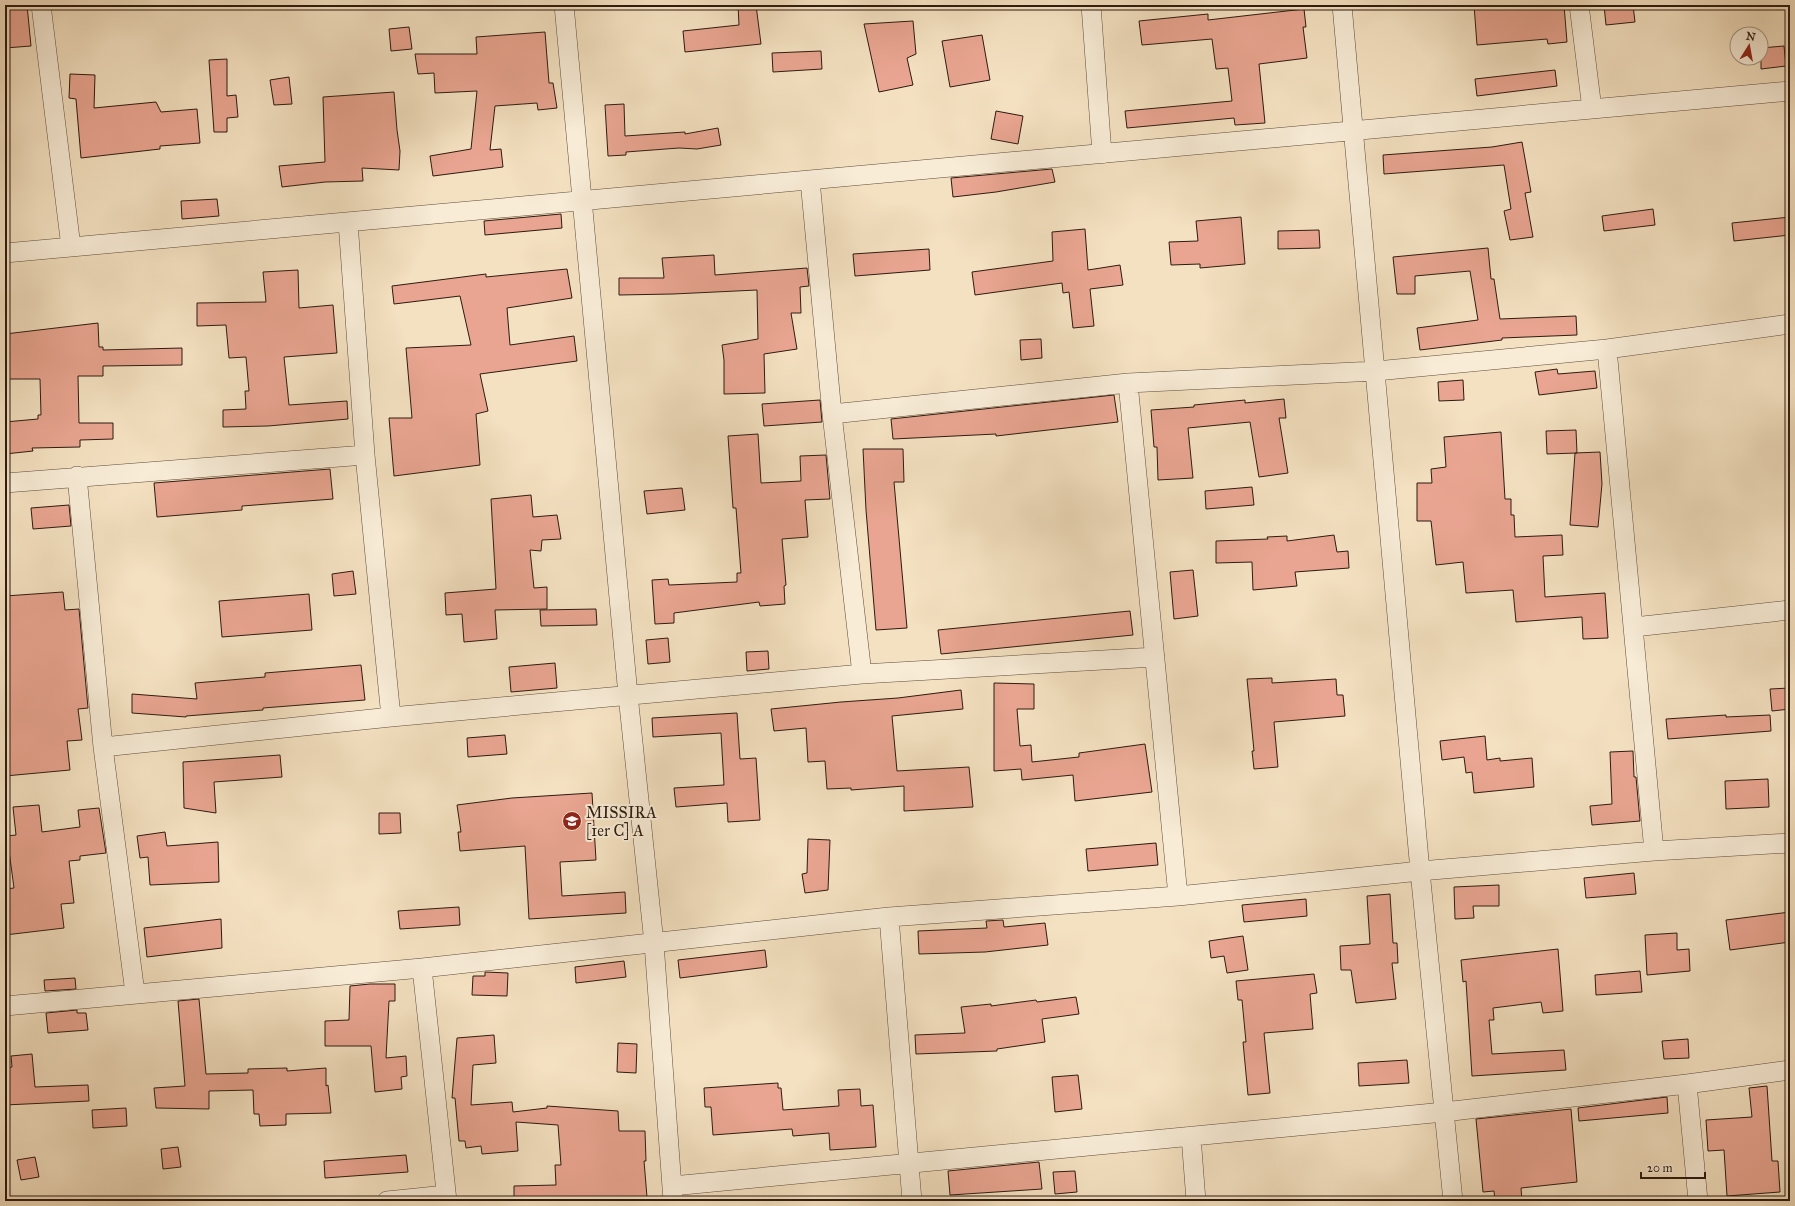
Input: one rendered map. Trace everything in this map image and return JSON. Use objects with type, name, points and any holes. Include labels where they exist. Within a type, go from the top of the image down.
[{"type":"street","points":[[41,5],[71,247]]},
{"type":"street","points":[[564,5],[628,695],[654,943],[673,1194],[908,1163],[1444,1112],[1687,1084],[1790,1070]]},
{"type":"street","points":[[1091,5],[1102,154]]},
{"type":"street","points":[[1342,5],[1420,871],[1453,1201]]},
{"type":"street","points":[[1579,5],[1592,109]]},
{"type":"street","points":[[5,253],[1790,91]]},
{"type":"street","points":[[810,180],[832,414],[862,674]]},
{"type":"street","points":[[348,222],[365,455],[391,717]]},
{"type":"street","points":[[832,414],[1128,383],[1376,371],[1607,349],[1790,324]]},
{"type":"street","points":[[1607,349],[1654,851]]},
{"type":"street","points":[[1128,383],[1178,896]]},
{"type":"street","points":[[5,483],[77,476],[365,455]]},
{"type":"street","points":[[77,476],[104,747],[135,993]]},
{"type":"street","points":[[1634,627],[1790,610]]},
{"type":"street","points":[[104,747],[391,717],[862,674],[1155,657]]},
{"type":"street","points":[[5,1006],[422,968],[889,917],[1178,896],[1420,871],[1654,851],[1790,843]]},
{"type":"street","points":[[889,917],[912,1201]]},
{"type":"street","points":[[387,1201],[447,1198],[422,968]]},
{"type":"street","points":[[1687,1084],[1698,1201]]},
{"type":"street","points":[[1191,1136],[1196,1201]]},
{"type":"building","points":[[5,5],[27,5],[31,46],[5,48]]},
{"type":"building","points":[[738,5],[756,5],[761,44],[685,52],[683,31],[739,25]]},
{"type":"building","points":[[1474,5],[1564,5],[1567,42],[1548,44],[1547,39],[1477,45]]},
{"type":"building","points":[[1604,5],[1633,5],[1635,22],[1606,25]]},
{"type":"building","points":[[1304,9],[1306,27],[1303,27],[1307,58],[1259,64],[1265,123],[1235,125],[1234,118],[1127,128],[1125,111],[1232,101],[1228,68],[1216,69],[1212,39],[1142,45],[1139,21],[1208,14],[1208,20]]},
{"type":"building","points":[[913,21],[916,54],[907,58],[913,85],[879,92],[864,24]]},
{"type":"building","points":[[409,27],[412,49],[391,51],[389,29]]},
{"type":"building","points":[[545,32],[549,83],[553,83],[557,108],[538,110],[537,103],[495,106],[490,150],[501,149],[503,167],[433,176],[430,156],[471,149],[477,91],[435,93],[434,73],[418,74],[415,54],[477,54],[476,37]]},
{"type":"building","points":[[982,35],[990,80],[950,87],[942,41]]},
{"type":"building","points":[[1784,46],[1786,66],[1761,69],[1761,66],[1769,66],[1769,47]]},
{"type":"building","points":[[821,51],[822,69],[773,72],[772,53]]},
{"type":"building","points":[[227,59],[227,96],[236,95],[238,117],[227,118],[227,132],[214,132],[209,60]]},
{"type":"building","points":[[1555,70],[1557,86],[1477,96],[1475,79]]},
{"type":"building","points":[[70,74],[95,75],[94,108],[156,102],[161,112],[197,109],[200,143],[160,146],[160,149],[81,158],[76,99],[69,98]]},
{"type":"building","points":[[289,77],[292,104],[274,105],[270,80]]},
{"type":"building","points":[[394,92],[400,151],[399,170],[362,168],[363,181],[325,182],[282,187],[279,166],[325,162],[323,97]]},
{"type":"building","points":[[624,104],[625,136],[685,132],[685,134],[718,128],[721,145],[697,149],[679,148],[626,152],[626,155],[608,156],[605,105]]},
{"type":"building","points":[[996,111],[1023,116],[1018,144],[991,139]]},
{"type":"building","points":[[1522,142],[1531,192],[1525,193],[1533,237],[1510,240],[1504,211],[1511,209],[1504,165],[1384,174],[1383,155],[1492,147]]},
{"type":"building","points":[[1052,169],[1055,182],[996,192],[953,197],[951,178]]},
{"type":"building","points":[[217,199],[219,216],[182,219],[181,201]]},
{"type":"building","points":[[1653,209],[1655,225],[1604,231],[1602,216]]},
{"type":"building","points":[[561,214],[562,228],[485,235],[484,221]]},
{"type":"building","points":[[1241,217],[1245,264],[1200,268],[1200,264],[1171,265],[1169,242],[1198,241],[1196,221]]},
{"type":"building","points":[[1790,217],[1790,235],[1734,241],[1732,223]]},
{"type":"building","points":[[1085,229],[1088,270],[1120,265],[1123,285],[1090,289],[1094,326],[1073,328],[1069,292],[1063,293],[1062,283],[975,295],[972,272],[1053,261],[1052,232]]},
{"type":"building","points":[[1319,230],[1320,248],[1278,249],[1278,231]]},
{"type":"building","points":[[1488,248],[1491,279],[1494,279],[1500,319],[1576,316],[1577,335],[1502,338],[1502,340],[1420,350],[1417,328],[1478,320],[1470,271],[1415,276],[1415,294],[1397,294],[1393,257]]},
{"type":"building","points":[[929,249],[930,270],[855,276],[853,254]]},
{"type":"building","points":[[714,255],[715,275],[807,268],[809,286],[800,287],[801,313],[791,313],[797,349],[764,354],[765,393],[724,394],[724,360],[722,345],[758,339],[757,290],[619,295],[619,278],[664,278],[662,258]]},
{"type":"building","points":[[567,269],[572,298],[507,308],[510,345],[574,336],[577,361],[480,374],[488,411],[476,414],[480,465],[394,476],[389,418],[412,418],[406,348],[471,345],[460,296],[394,304],[392,286],[486,274],[486,277]]},
{"type":"building","points":[[298,270],[299,308],[333,305],[337,353],[284,357],[289,405],[347,401],[348,419],[268,426],[223,427],[223,410],[246,409],[245,391],[249,391],[246,357],[229,358],[226,325],[197,326],[197,303],[266,302],[263,272]]},
{"type":"building","points":[[98,323],[99,347],[103,347],[103,350],[182,348],[182,365],[103,366],[103,376],[78,376],[79,423],[113,423],[113,439],[80,440],[80,447],[32,448],[33,451],[5,454],[5,422],[38,419],[38,415],[41,415],[40,379],[7,379],[5,334]]},
{"type":"building","points":[[1041,339],[1042,358],[1021,360],[1020,340]]},
{"type":"building","points":[[1557,369],[1558,374],[1595,371],[1597,388],[1539,395],[1535,372]]},
{"type":"building","points":[[1463,380],[1464,400],[1439,401],[1438,382]]},
{"type":"building","points":[[1114,395],[1118,422],[996,436],[996,434],[893,439],[891,419]]},
{"type":"building","points":[[1284,399],[1286,418],[1279,418],[1288,473],[1259,477],[1250,422],[1188,428],[1193,478],[1158,480],[1157,447],[1154,447],[1151,410],[1194,407],[1194,405],[1245,400],[1245,403]]},
{"type":"building","points":[[820,400],[822,422],[764,426],[762,404]]},
{"type":"building","points":[[1576,430],[1577,453],[1547,454],[1546,431]]},
{"type":"building","points":[[1501,432],[1505,499],[1511,499],[1511,515],[1514,515],[1515,537],[1562,535],[1563,555],[1543,556],[1545,597],[1605,593],[1608,638],[1583,639],[1582,617],[1516,622],[1513,590],[1466,593],[1463,562],[1436,565],[1431,521],[1417,521],[1417,483],[1432,483],[1431,469],[1446,467],[1444,437]]},
{"type":"building","points":[[758,434],[761,483],[801,481],[800,456],[826,455],[830,499],[805,500],[808,537],[782,539],[786,585],[784,586],[785,604],[760,606],[759,602],[674,613],[674,623],[655,624],[652,580],[668,579],[669,585],[737,582],[737,573],[741,573],[736,508],[733,508],[728,436]]},
{"type":"building","points":[[863,449],[903,449],[904,482],[894,482],[907,628],[876,630],[866,510]]},
{"type":"building","points":[[1600,452],[1602,484],[1598,527],[1570,525],[1575,453]]},
{"type":"building","points":[[330,469],[333,499],[242,506],[242,510],[157,517],[154,483]]},
{"type":"building","points":[[1252,487],[1254,505],[1206,509],[1205,491]]},
{"type":"building","points":[[682,488],[685,510],[647,514],[644,491]]},
{"type":"building","points":[[531,495],[533,517],[557,515],[561,539],[542,540],[541,551],[530,550],[534,588],[547,587],[547,609],[495,610],[497,639],[464,642],[462,614],[446,615],[445,593],[496,589],[491,499]]},
{"type":"building","points":[[69,505],[71,526],[33,529],[31,508]]},
{"type":"building","points":[[1334,535],[1337,552],[1348,551],[1349,568],[1295,572],[1297,586],[1253,590],[1252,562],[1216,563],[1216,541],[1268,539],[1267,537],[1287,536],[1287,541]]},
{"type":"building","points":[[1193,570],[1198,616],[1174,619],[1170,572]]},
{"type":"building","points":[[353,571],[356,594],[334,596],[332,574]]},
{"type":"building","points":[[63,592],[65,610],[79,609],[88,708],[78,709],[82,740],[67,741],[70,770],[5,776],[5,705],[9,705],[5,671],[5,596]]},
{"type":"building","points":[[309,594],[312,630],[222,637],[219,601]]},
{"type":"building","points":[[596,609],[597,625],[541,626],[540,610]]},
{"type":"building","points":[[1130,611],[1133,635],[941,654],[938,630]]},
{"type":"building","points":[[668,638],[670,662],[648,664],[646,640]]},
{"type":"building","points":[[768,651],[769,669],[747,671],[746,652]]},
{"type":"building","points":[[555,663],[557,688],[511,692],[509,667]]},
{"type":"building","points":[[361,665],[365,700],[263,708],[263,710],[186,717],[132,713],[132,694],[197,699],[195,683],[265,677],[265,673]]},
{"type":"building","points":[[1272,678],[1272,683],[1336,679],[1337,695],[1343,695],[1345,716],[1274,722],[1278,767],[1254,769],[1252,751],[1254,751],[1247,679]]},
{"type":"building","points":[[994,683],[1034,684],[1034,709],[1017,709],[1020,746],[1031,745],[1032,762],[1079,757],[1079,753],[1145,744],[1152,792],[1075,801],[1073,775],[1022,780],[1021,769],[994,771]]},
{"type":"building","points":[[1790,688],[1790,709],[1772,711],[1770,689]]},
{"type":"building","points":[[961,690],[963,709],[892,716],[897,771],[969,767],[973,807],[904,811],[904,786],[851,790],[851,788],[827,789],[825,761],[808,762],[806,728],[774,731],[771,709],[898,698]]},
{"type":"building","points":[[737,713],[740,759],[756,758],[760,820],[728,822],[727,803],[676,807],[674,788],[724,785],[721,733],[653,737],[652,718]]},
{"type":"building","points":[[1726,715],[1726,717],[1770,715],[1771,731],[1668,739],[1666,719]]},
{"type":"building","points":[[505,735],[507,754],[468,757],[467,738]]},
{"type":"building","points":[[1485,736],[1487,760],[1500,758],[1500,761],[1532,758],[1534,787],[1474,793],[1472,772],[1466,773],[1464,757],[1442,760],[1440,741]]},
{"type":"building","points":[[1633,751],[1634,777],[1636,777],[1640,821],[1592,825],[1590,806],[1612,804],[1610,752]]},
{"type":"building","points":[[280,755],[282,777],[214,782],[216,813],[184,808],[183,762]]},
{"type":"building","points":[[1768,779],[1769,807],[1726,809],[1725,781]]},
{"type":"building","points":[[592,793],[596,860],[560,862],[562,896],[625,892],[626,913],[529,919],[525,846],[460,851],[458,832],[461,832],[457,805],[512,798]]},
{"type":"building","points":[[39,805],[42,832],[80,827],[78,810],[99,808],[106,853],[80,856],[80,860],[69,861],[74,903],[61,904],[64,928],[5,935],[5,889],[14,888],[7,836],[16,835],[13,807]]},
{"type":"building","points":[[379,813],[400,813],[401,833],[379,834]]},
{"type":"building","points":[[165,832],[167,846],[218,842],[219,882],[150,885],[148,857],[140,858],[137,836]]},
{"type":"building","points":[[808,839],[830,840],[828,890],[805,893],[802,874],[807,873]]},
{"type":"building","points":[[1156,843],[1158,865],[1088,871],[1086,849]]},
{"type":"building","points":[[1634,873],[1636,894],[1586,898],[1584,878]]},
{"type":"building","points":[[1499,885],[1499,906],[1473,906],[1474,918],[1455,919],[1454,887]]},
{"type":"building","points":[[1390,894],[1393,943],[1397,943],[1398,963],[1392,963],[1396,999],[1356,1003],[1351,970],[1341,970],[1340,946],[1370,944],[1367,896]]},
{"type":"building","points":[[1306,899],[1307,916],[1244,922],[1242,905]]},
{"type":"building","points":[[459,907],[460,925],[400,929],[398,911]]},
{"type":"building","points":[[1790,912],[1790,942],[1730,950],[1726,920]]},
{"type":"building","points":[[221,919],[222,948],[147,957],[144,928]]},
{"type":"building","points":[[1003,920],[1004,927],[1045,923],[1048,945],[985,952],[919,954],[918,931],[987,928],[986,921]]},
{"type":"building","points":[[1677,933],[1677,950],[1689,949],[1690,971],[1647,975],[1645,935]]},
{"type":"building","points":[[1243,936],[1248,970],[1227,973],[1224,956],[1211,958],[1209,941]]},
{"type":"building","points":[[1558,949],[1563,1011],[1543,1013],[1541,1002],[1493,1008],[1494,1020],[1489,1020],[1492,1054],[1564,1050],[1566,1070],[1472,1076],[1466,981],[1463,982],[1461,960]]},
{"type":"building","points":[[765,950],[767,967],[680,978],[678,960]]},
{"type":"building","points":[[624,961],[626,977],[576,983],[575,967]]},
{"type":"building","points":[[1640,971],[1642,992],[1596,995],[1595,975]]},
{"type":"building","points":[[485,972],[508,973],[507,996],[472,995],[473,976],[485,976]]},
{"type":"building","points":[[1314,974],[1317,993],[1310,994],[1313,1029],[1264,1033],[1270,1093],[1248,1095],[1243,1042],[1246,1042],[1242,1000],[1238,1000],[1236,981]]},
{"type":"building","points":[[75,978],[76,989],[45,991],[44,980]]},
{"type":"building","points":[[395,984],[395,1001],[389,1001],[386,1058],[406,1056],[407,1076],[401,1077],[402,1089],[375,1092],[371,1046],[325,1046],[325,1021],[349,1020],[350,986]]},
{"type":"building","points":[[1076,997],[1079,1014],[1042,1019],[1045,1042],[997,1049],[997,1051],[916,1054],[915,1035],[965,1033],[961,1007],[991,1004],[991,1006],[1036,1000],[1037,1002]]},
{"type":"building","points":[[199,999],[206,1074],[248,1073],[248,1069],[287,1068],[287,1071],[326,1068],[326,1086],[328,1085],[331,1113],[286,1114],[286,1125],[260,1126],[259,1114],[254,1114],[253,1090],[209,1091],[209,1109],[156,1108],[154,1088],[185,1086],[178,1001]]},
{"type":"building","points":[[77,1010],[77,1013],[86,1013],[88,1030],[48,1033],[46,1013]]},
{"type":"building","points":[[494,1035],[496,1063],[473,1065],[471,1105],[512,1102],[513,1112],[547,1108],[547,1106],[618,1111],[619,1131],[645,1131],[646,1161],[644,1161],[647,1197],[597,1201],[514,1201],[514,1186],[556,1185],[555,1165],[561,1165],[558,1125],[516,1122],[518,1151],[482,1154],[481,1146],[466,1148],[465,1141],[459,1141],[455,1098],[452,1098],[457,1038]]},
{"type":"building","points":[[1688,1039],[1689,1058],[1664,1059],[1662,1041]]},
{"type":"building","points":[[618,1043],[637,1044],[636,1073],[617,1072]]},
{"type":"building","points":[[32,1054],[35,1087],[88,1085],[89,1101],[5,1105],[5,1068],[12,1067],[11,1056]]},
{"type":"building","points":[[1407,1060],[1409,1083],[1359,1086],[1358,1063]]},
{"type":"building","points":[[1078,1075],[1082,1109],[1055,1112],[1052,1077]]},
{"type":"building","points":[[778,1083],[778,1088],[781,1088],[783,1110],[839,1106],[838,1090],[860,1089],[861,1106],[873,1105],[876,1147],[830,1150],[829,1133],[793,1136],[792,1129],[713,1135],[711,1107],[705,1107],[704,1088]]},
{"type":"building","points":[[1767,1086],[1772,1161],[1778,1161],[1780,1192],[1727,1196],[1724,1150],[1708,1151],[1706,1120],[1752,1117],[1749,1088]]},
{"type":"building","points":[[1667,1097],[1668,1113],[1579,1121],[1578,1108]]},
{"type":"building","points":[[126,1108],[127,1126],[93,1128],[92,1110]]},
{"type":"building","points":[[1571,1109],[1577,1182],[1521,1188],[1522,1201],[1495,1201],[1494,1191],[1483,1192],[1476,1119]]},
{"type":"building","points":[[178,1147],[181,1167],[163,1169],[161,1149]]},
{"type":"building","points":[[406,1155],[408,1172],[325,1178],[324,1161]]},
{"type":"building","points":[[35,1157],[39,1177],[21,1180],[17,1160]]},
{"type":"building","points":[[1039,1162],[1042,1189],[950,1195],[948,1171]]},
{"type":"building","points":[[1075,1171],[1077,1192],[1055,1194],[1053,1172]]},
{"type":"place","name":"MISSIRA [1er C] A","points":[[572,821]]}]
